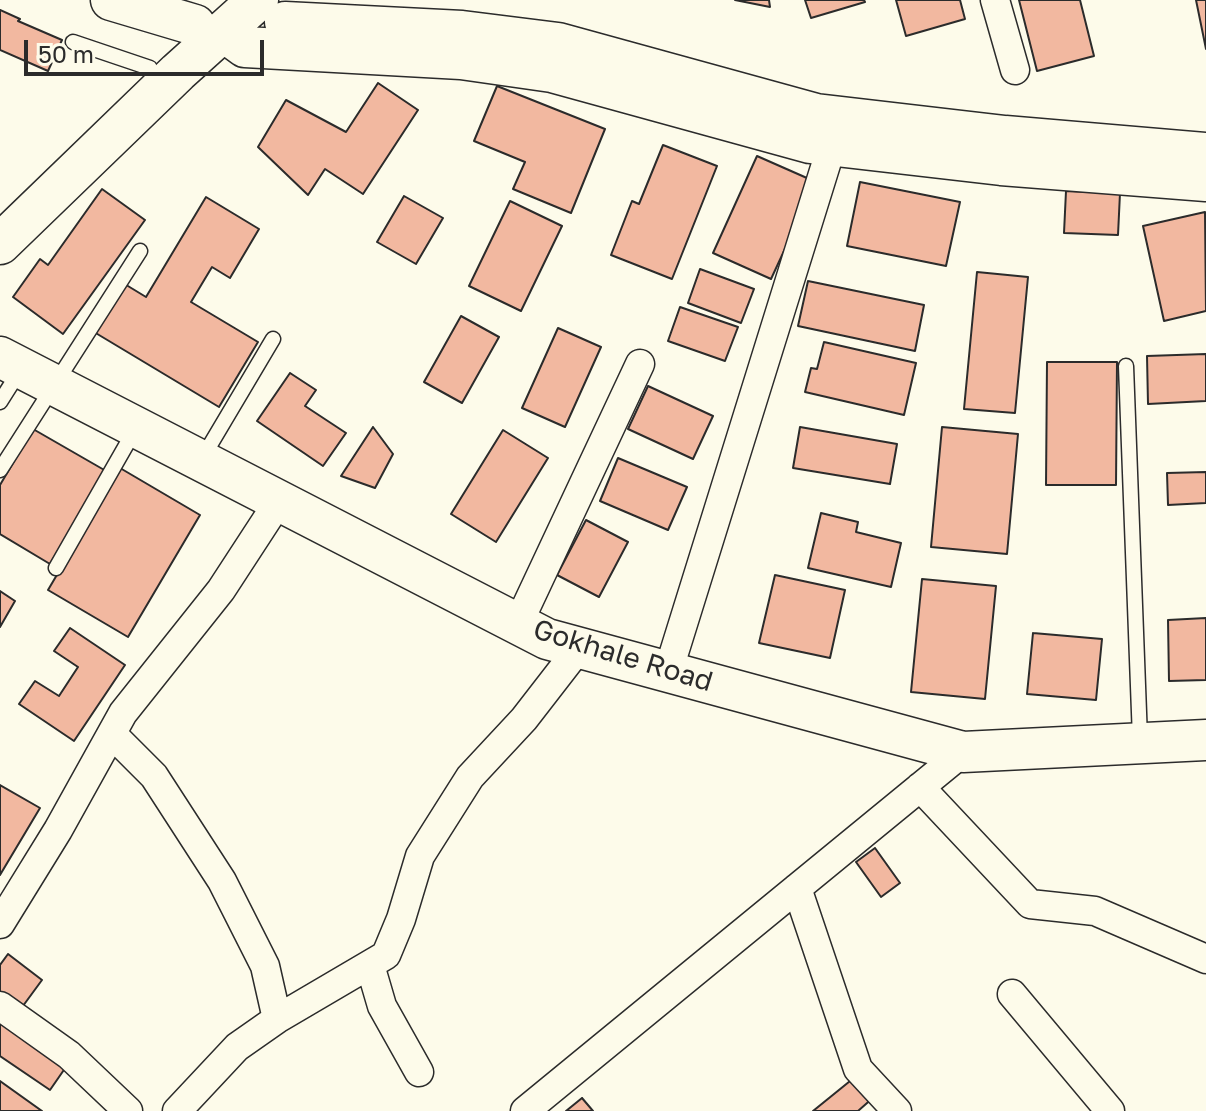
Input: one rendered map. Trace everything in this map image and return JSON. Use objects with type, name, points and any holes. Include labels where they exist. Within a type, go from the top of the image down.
[{"type":"street","points":[[111,0],[213,19],[462,31],[558,43],[816,114],[1005,136],[1206,153]]},
{"type":"street","points":[[0,211],[150,68],[213,19],[258,0]]},
{"type":"street","points":[[995,0],[1015,70]]},
{"type":"street","points":[[213,19],[245,47],[461,59],[552,72],[810,143],[1001,165],[1206,181]]},
{"type":"street","points":[[0,244],[213,19]]},
{"type":"street","points":[[668,672],[832,145]]},
{"type":"street","points":[[518,624],[640,364]]},
{"type":"street","name":"Gokhale Road","points":[[24,370],[547,639],[963,752],[1206,740]]},
{"type":"street","points":[[0,924],[58,830],[123,713],[221,590],[279,501]]},
{"type":"street","points":[[177,1111],[237,1047],[277,1019],[386,955],[401,919],[420,856],[470,777],[524,719],[579,648]]},
{"type":"street","points":[[112,734],[154,776],[222,881],[265,966],[277,1019]]},
{"type":"street","points":[[525,1111],[963,752]]},
{"type":"street","points":[[920,787],[1030,904],[1095,911],[1206,959]]},
{"type":"street","points":[[797,888],[858,1069],[897,1111]]},
{"type":"street","points":[[370,965],[382,1006],[419,1072]]},
{"type":"street","points":[[1012,994],[1110,1111]]},
{"type":"street","points":[[0,1006],[69,1055],[128,1111]]},
{"type":"lane","points":[[73,42],[150,68]]},
{"type":"lane","points":[[0,402],[24,370],[140,251]]},
{"type":"lane","points":[[201,461],[273,339]]},
{"type":"lane","points":[[1126,366],[1140,744]]},
{"type":"lane","points":[[0,470],[24,370]]},
{"type":"lane","points":[[56,568],[136,428]]},
{"type":"building","points":[[735,0],[769,0],[770,7]]},
{"type":"building","points":[[805,0],[864,0],[865,2],[811,18]]},
{"type":"building","points":[[896,0],[960,0],[965,19],[906,36]]},
{"type":"building","points":[[1019,0],[1080,0],[1094,56],[1037,71]]},
{"type":"building","points":[[1196,0],[1206,0],[1206,49]]},
{"type":"building","points":[[0,10],[62,40],[48,71],[0,50]]},
{"type":"building","points":[[378,83],[418,110],[363,194],[325,169],[308,195],[258,147],[286,100],[346,132]]},
{"type":"building","points":[[497,86],[605,129],[571,213],[513,189],[525,162],[474,141]]},
{"type":"building","points":[[663,145],[717,166],[672,279],[611,255],[632,201],[639,204]]},
{"type":"building","points":[[757,156],[816,182],[771,279],[713,253]]},
{"type":"building","points":[[860,182],[960,202],[946,266],[847,246]]},
{"type":"building","points":[[102,189],[145,220],[63,334],[13,297],[40,259],[48,265]]},
{"type":"building","points":[[1066,191],[1120,193],[1118,235],[1064,233]]},
{"type":"building","points":[[404,196],[443,218],[416,264],[377,242]]},
{"type":"building","points":[[206,197],[259,229],[230,278],[212,267],[191,302],[258,342],[219,407],[94,332],[123,283],[146,297]]},
{"type":"building","points":[[510,201],[562,226],[521,311],[469,286]]},
{"type":"building","points":[[1205,212],[1206,311],[1164,321],[1143,226]]},
{"type":"building","points":[[700,269],[754,289],[741,323],[688,303]]},
{"type":"building","points":[[977,272],[1028,277],[1015,413],[964,409]]},
{"type":"building","points":[[808,281],[924,305],[915,351],[798,326]]},
{"type":"building","points":[[680,307],[738,327],[725,361],[668,341]]},
{"type":"building","points":[[461,316],[499,337],[462,403],[424,382]]},
{"type":"building","points":[[558,328],[601,347],[565,427],[522,408]]},
{"type":"building","points":[[824,342],[916,363],[904,415],[805,392],[811,368],[817,369]]},
{"type":"building","points":[[1206,354],[1206,401],[1148,404],[1147,356]]},
{"type":"building","points":[[1047,362],[1117,362],[1116,485],[1046,485]]},
{"type":"building","points":[[290,373],[316,390],[305,406],[346,433],[323,466],[257,421]]},
{"type":"building","points":[[648,386],[713,416],[693,459],[628,429]]},
{"type":"building","points":[[373,427],[393,454],[375,488],[341,476]]},
{"type":"building","points":[[800,427],[897,444],[890,484],[793,468]]},
{"type":"building","points":[[942,427],[1018,434],[1007,554],[931,547]]},
{"type":"building","points":[[33,429],[106,471],[50,564],[0,534],[0,485]]},
{"type":"building","points":[[503,430],[548,458],[496,542],[451,514]]},
{"type":"building","points":[[618,458],[687,487],[668,530],[600,501]]},
{"type":"building","points":[[120,468],[200,515],[128,637],[48,590]]},
{"type":"building","points":[[1206,472],[1206,503],[1168,505],[1167,473]]},
{"type":"building","points":[[821,513],[858,522],[856,532],[901,543],[891,587],[808,568]]},
{"type":"building","points":[[586,520],[628,542],[599,597],[557,575]]},
{"type":"building","points":[[775,575],[845,590],[830,658],[759,643]]},
{"type":"building","points":[[922,579],[996,586],[985,699],[911,692]]},
{"type":"building","points":[[0,591],[15,601],[0,627]]},
{"type":"building","points":[[1206,618],[1206,680],[1169,681],[1168,620]]},
{"type":"building","points":[[70,628],[125,665],[74,741],[19,704],[35,681],[59,696],[78,667],[54,651]]},
{"type":"building","points":[[1033,633],[1102,639],[1096,700],[1027,694]]},
{"type":"building","points":[[0,785],[40,808],[0,875]]},
{"type":"building","points":[[875,848],[900,883],[881,897],[856,862]]},
{"type":"building","points":[[8,954],[42,980],[20,1010],[0,995],[0,965]]},
{"type":"building","points":[[0,1017],[68,1064],[50,1090],[0,1056]]},
{"type":"building","points":[[855,1077],[875,1096],[858,1111],[813,1111]]},
{"type":"building","points":[[0,1081],[42,1111],[0,1111]]},
{"type":"building","points":[[582,1098],[593,1111],[566,1111]]}]
